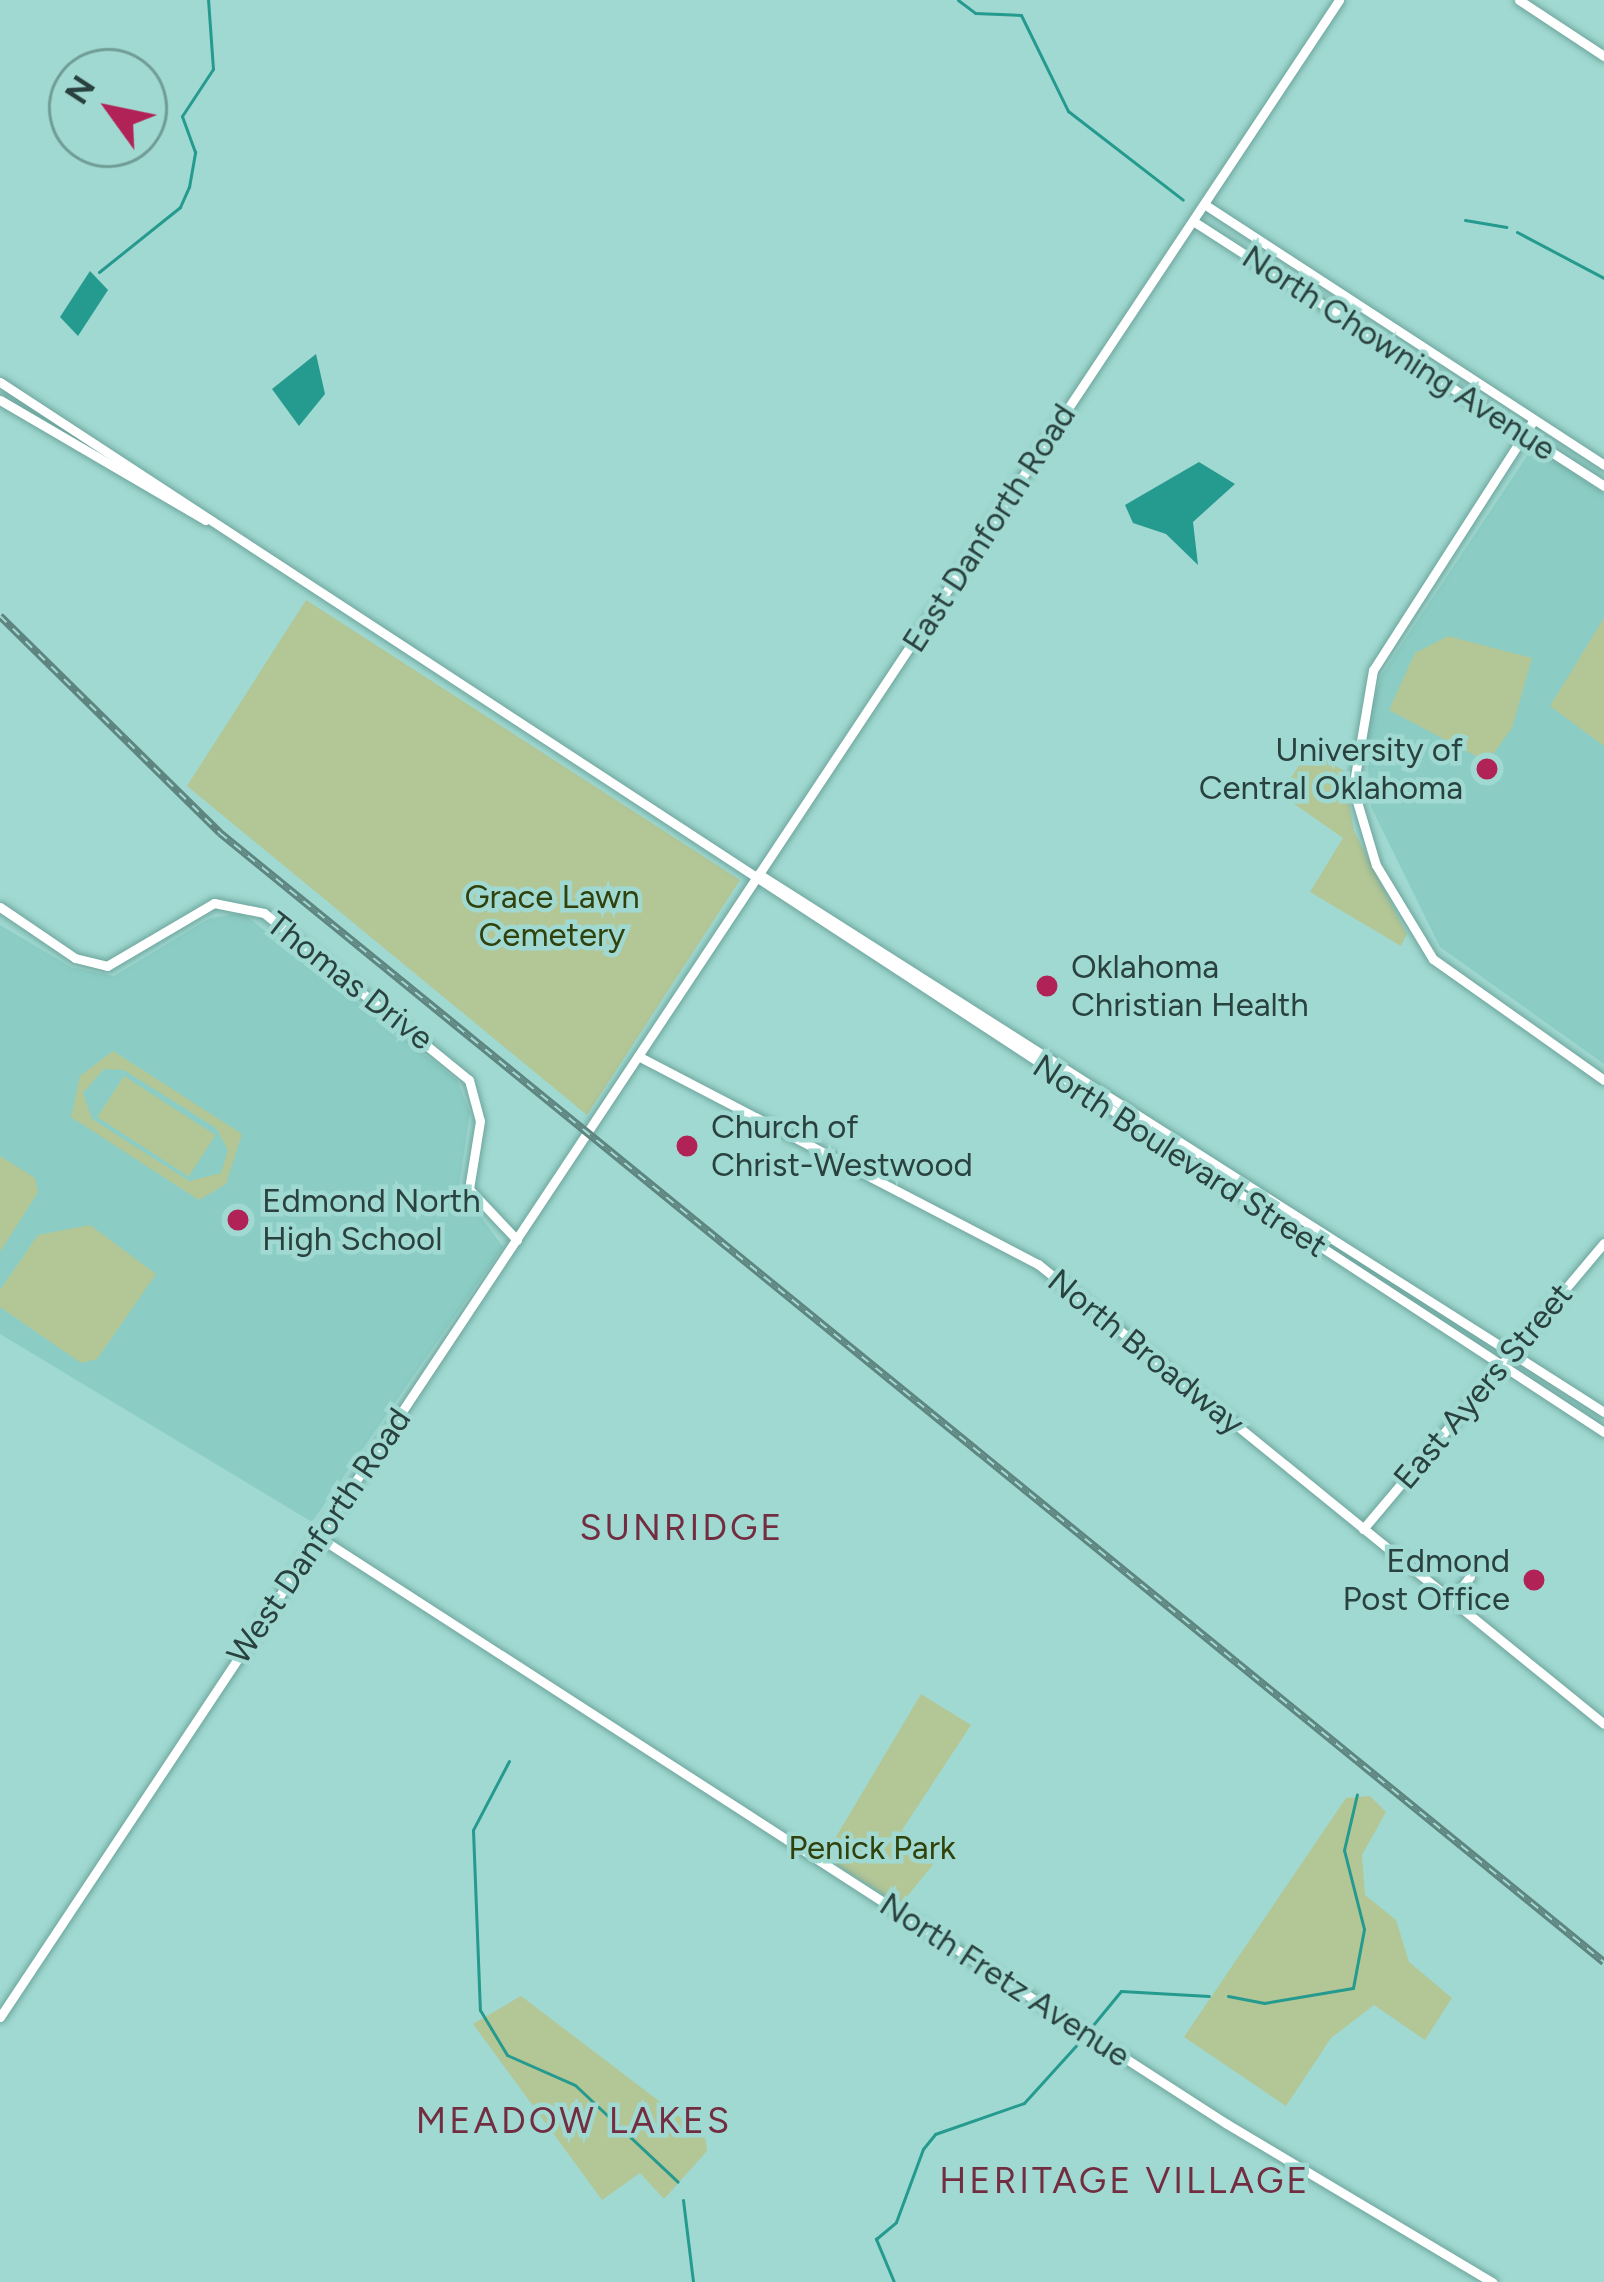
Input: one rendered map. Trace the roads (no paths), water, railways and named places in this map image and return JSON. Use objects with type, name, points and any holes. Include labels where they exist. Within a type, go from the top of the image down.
[{"type":"main road","name":"East Danforth Road","points":[[638,1056],[762,876],[1339,0]]},
{"type":"main road","points":[[1519,0],[1604,56]]},
{"type":"main road","name":"North Chowning Avenue","points":[[1204,204],[1604,465]]},
{"type":"main road","name":"North Chowning Avenue","points":[[1193,221],[1604,486]]},
{"type":"main road","name":"North Boulevard Street","points":[[0,382],[206,520],[762,876],[943,982],[1604,1412]]},
{"type":"main road","name":"North Boulevard Street","points":[[0,400],[206,520]]},
{"type":"main road","points":[[1533,421],[1361,698],[1351,760],[1360,824],[1433,959],[1604,1080]]},
{"type":"main road","name":"North Boulevard Street","points":[[762,876],[944,1003],[1604,1432]]},
{"type":"main road","name":"Thomas Drive","points":[[0,908],[76,958],[107,965],[214,903],[264,913],[469,1080],[480,1121],[469,1189],[517,1240]]},
{"type":"main road","points":[[943,982],[944,1003]]},
{"type":"main road","name":"West Danforth Road","points":[[0,2017],[638,1056]]},
{"type":"main road","name":"North Broadway","points":[[638,1056],[1009,1244],[1604,1724]]},
{"type":"main road","points":[[1094,1081],[1094,1100]]},
{"type":"main road","name":"East Ayers Street","points":[[1364,1529],[1604,1243]]},
{"type":"main road","name":"North Fretz Avenue","points":[[317,1536],[1227,2124],[1396,2220],[1492,2282]]},
{"type":"main road","points":[[1451,1600],[1470,1576]]},
{"type":"water","points":[[90,271],[108,290],[78,336],[60,317]]},
{"type":"water","points":[[316,354],[325,394],[299,426],[272,389]]},
{"type":"water","points":[[1199,462],[1235,484],[1193,522],[1198,565],[1166,534],[1133,523],[1125,505]]},
{"type":"waterway","points":[[99,272],[180,207],[189,187],[195,152],[182,116],[213,69],[208,0]]},
{"type":"waterway","points":[[958,0],[975,13],[1021,15],[1068,111],[1183,200]]},
{"type":"waterway","points":[[1465,220],[1506,227]]},
{"type":"waterway","points":[[1517,232],[1604,278]]},
{"type":"waterway","points":[[509,1761],[473,1830],[480,2010],[507,2055],[575,2085],[678,2182]]},
{"type":"waterway","points":[[1228,1996],[1264,2003],[1353,1988],[1364,1929],[1344,1850],[1357,1794]]},
{"type":"waterway","points":[[1093,2025],[1121,1991],[1209,1996]]},
{"type":"waterway","points":[[894,2282],[876,2239],[896,2222],[923,2149],[935,2134],[1024,2103],[1082,2039]]},
{"type":"waterway","points":[[683,2200],[693,2282]]},
{"type":"railway","points":[[0,616],[220,833],[1604,1962]]},
{"type":"place","name":"University of Central Oklahoma","points":[[1487,769]]},
{"type":"place","name":"Oklahoma Christian Health","points":[[1047,986]]},
{"type":"place","name":"Church of Christ-Westwood","points":[[687,1146]]},
{"type":"place","name":"Edmond North High School","points":[[238,1220]]},
{"type":"place","name":"Edmond Post Office","points":[[1534,1580]]},
{"type":"district","name":"SUNRIDGE","points":[[682,1528]]},
{"type":"district","name":"MEADOW LAKES","points":[[574,2121]]},
{"type":"district","name":"HERITAGE VILLAGE","points":[[1125,2181]]},
{"type":"park label","name":"Grace Lawn Cemetery","points":[[552,916]]},
{"type":"park label","name":"Penick Park","points":[[872,1848]]}]
